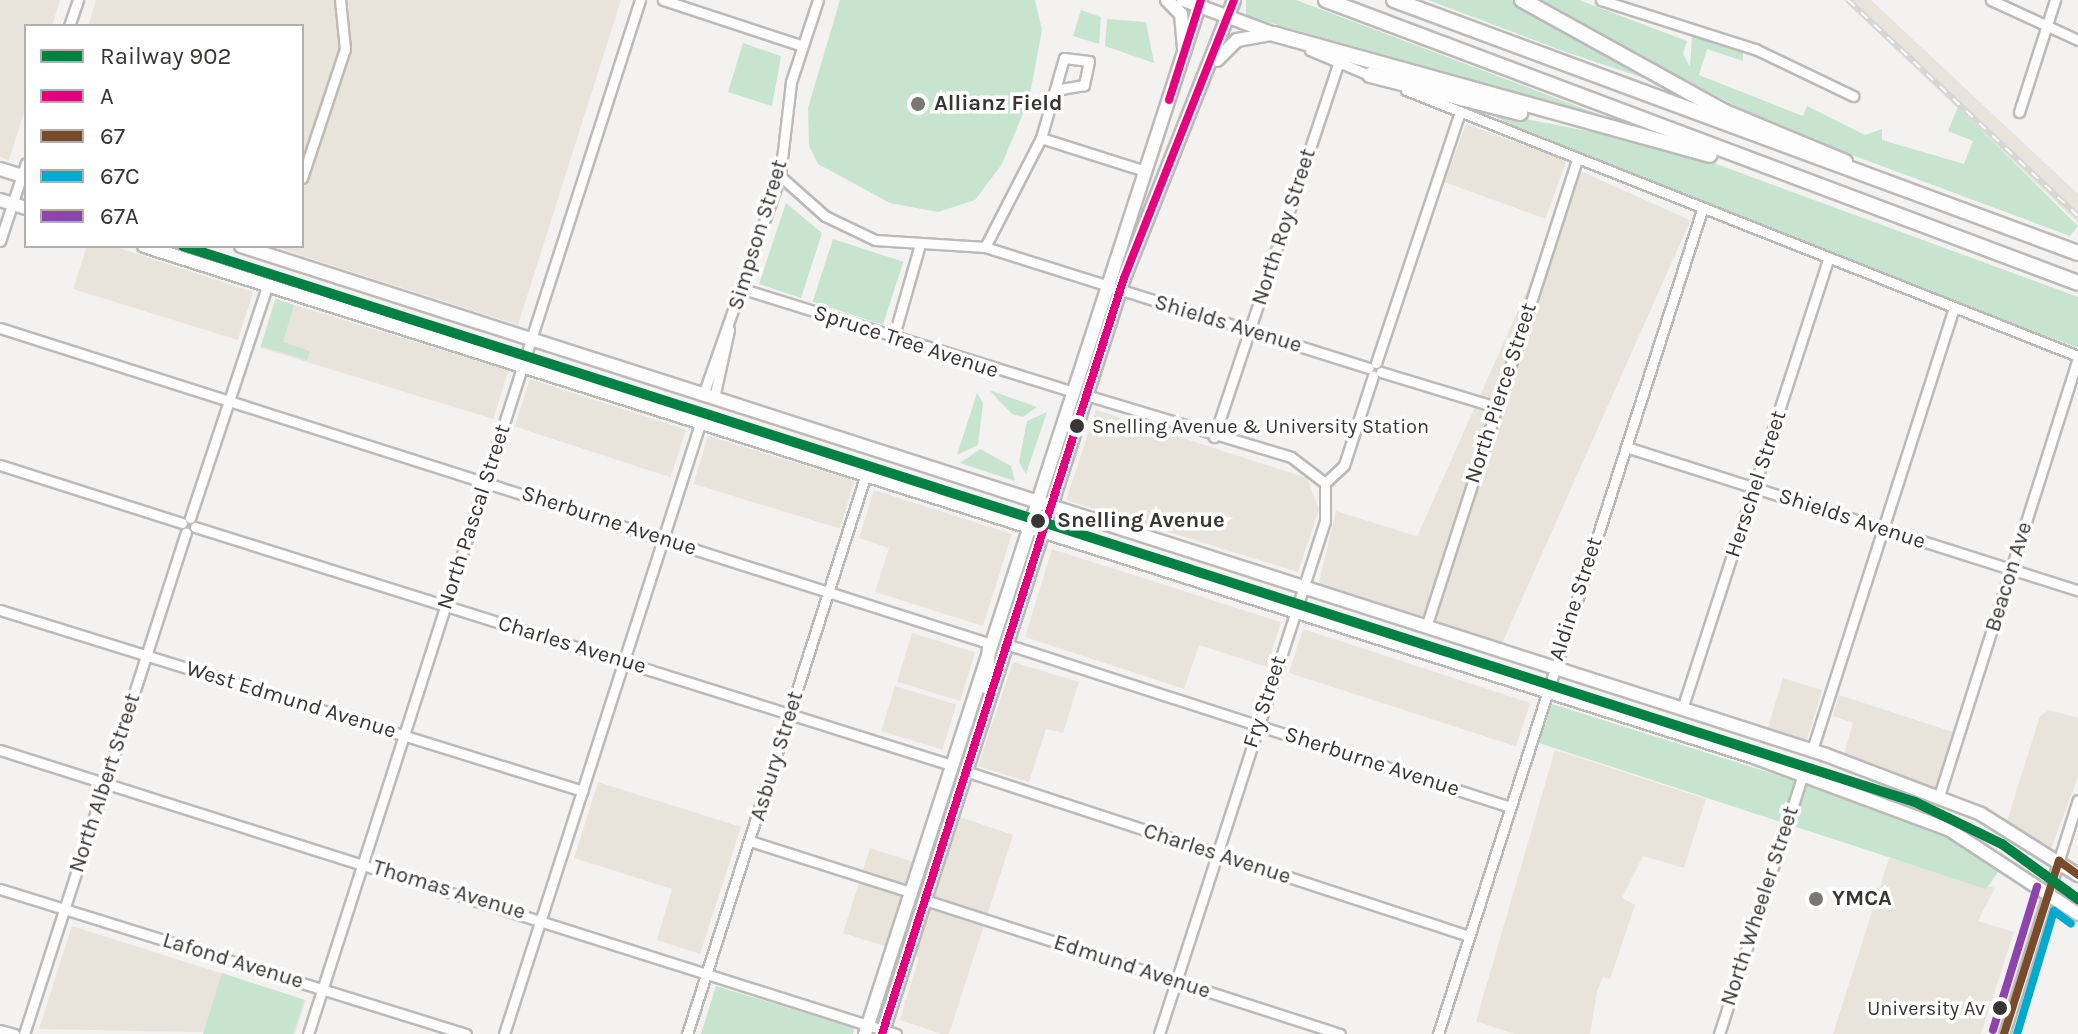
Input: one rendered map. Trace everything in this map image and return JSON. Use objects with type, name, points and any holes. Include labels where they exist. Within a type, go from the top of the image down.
[{"type":"highway","points":[[1326,0],[1947,238]]},
{"type":"highway","points":[[1394,0],[1989,224],[2078,253]]},
{"type":"highway","points":[[1522,0],[1725,112],[1989,224]]},
{"type":"highway","points":[[1274,34],[1629,131],[2078,283]]},
{"type":"highway","points":[[1370,75],[1479,107],[1629,131]]},
{"type":"main road","points":[[1167,0],[1183,22],[1183,65]]},
{"type":"main road","points":[[1183,0],[1200,3],[1274,34]]},
{"type":"main road","points":[[887,1032],[965,771],[1120,291],[1234,1]]},
{"type":"main road","points":[[867,1028],[948,764],[1142,170],[1183,65],[1200,3]]},
{"type":"main road","points":[[1208,72],[1237,40],[1274,34]]},
{"type":"main road","points":[[0,169],[24,172]]},
{"type":"main road","points":[[150,248],[1802,777],[1950,830],[2048,891],[2078,914]]},
{"type":"main road","points":[[253,248],[277,252],[529,339],[1812,750],[1939,796],[2059,861],[2078,875]]},
{"type":"main road","points":[[985,710],[988,643]]},
{"type":"street","points":[[70,24],[78,0]]},
{"type":"street","points":[[304,172],[345,49],[340,0]]},
{"type":"street","name":"North Pascal Street","points":[[308,1034],[640,0]]},
{"type":"street","points":[[663,0],[800,45]]},
{"type":"street","name":"Simpson Street","points":[[709,396],[780,176],[800,45],[818,0]]},
{"type":"street","points":[[1601,0],[1627,4],[1760,51],[1853,96]]},
{"type":"street","points":[[1991,0],[2078,40]]},
{"type":"street","points":[[2019,112],[2055,0]]},
{"type":"street","points":[[1274,34],[1702,210],[2078,357]]},
{"type":"street","points":[[985,247],[1041,138],[1064,58],[1089,61],[1084,85],[1055,90]]},
{"type":"street","name":"North Roy Street","points":[[1214,437],[1339,62]]},
{"type":"street","points":[[1086,395],[1214,437],[1291,457],[1325,483],[1344,465],[1460,112]]},
{"type":"street","points":[[1041,138],[1142,170]]},
{"type":"street","name":"North Pierce Street","points":[[1426,627],[1577,159]]},
{"type":"street","points":[[0,241],[6,202],[24,174]]},
{"type":"street","name":"Shields Avenue","points":[[780,176],[838,224],[919,248],[985,247],[1496,407]]},
{"type":"street","name":"Aldine Street","points":[[1438,1034],[1702,210]]},
{"type":"street","points":[[893,339],[919,248]]},
{"type":"street","name":"Herschel Street","points":[[1682,709],[1828,259]]},
{"type":"street","name":"North Albert Street","points":[[24,1034],[267,286]]},
{"type":"street","name":"Spruce Tree Avenue","points":[[743,289],[893,339],[1070,391]]},
{"type":"street","points":[[1812,750],[1954,308]]},
{"type":"street","name":"Sherburne Avenue","points":[[0,328],[988,643]]},
{"type":"street","name":"Beacon Ave","points":[[1939,796],[2078,357]]},
{"type":"street","points":[[504,1034],[700,424]]},
{"type":"street","name":"Shields Avenue","points":[[1626,447],[2078,590]]},
{"type":"street","name":"Charles Avenue","points":[[0,465],[948,764]]},
{"type":"street","name":"Asbury Street","points":[[687,1034],[865,477]]},
{"type":"street","name":"Fry Street","points":[[1159,1034],[1325,521],[1325,483]]},
{"type":"street","name":"West Edmund Avenue","points":[[0,610],[583,791]]},
{"type":"street","name":"Sherburne Avenue","points":[[1006,644],[1510,807]]},
{"type":"street","name":"Thomas Avenue","points":[[0,750],[708,970],[867,1028],[887,1032]]},
{"type":"street","name":"Charles Avenue","points":[[965,771],[1469,936]]},
{"type":"street","name":"North Wheeler Street","points":[[1719,1034],[1802,777]]},
{"type":"street","points":[[2004,1034],[2078,800]]},
{"type":"street","points":[[750,841],[910,892]]},
{"type":"street","name":"Lafond Avenue","points":[[0,889],[466,1034]]},
{"type":"street","name":"Edmund Avenue","points":[[925,900],[1340,1034]]},
{"type":"street","points":[[0,1030],[14,1034]]},
{"type":"shaded area","points":[[0,0],[60,0],[53,24],[24,24],[24,112],[9,160],[0,157]]},
{"type":"shaded area","points":[[96,0],[621,0],[518,325],[278,248],[304,248],[304,24],[89,24]]},
{"type":"shaded area","points":[[1844,0],[1871,0],[2078,194],[2078,223]]},
{"type":"shaded area","points":[[1466,124],[1567,161],[1545,219],[1445,182]]},
{"type":"shaded area","points":[[1580,171],[1691,220],[1499,650],[1388,601]]},
{"type":"shaded area","points":[[86,248],[119,248],[253,292],[238,340],[73,289]]},
{"type":"shaded area","points":[[275,299],[508,370],[493,419],[260,348]]},
{"type":"shaded area","points":[[530,379],[686,430],[671,477],[515,427]]},
{"type":"shaded area","points":[[1096,410],[1307,478],[1319,509],[1298,572],[1066,500]]},
{"type":"shaded area","points":[[708,436],[854,481],[840,529],[693,484]]},
{"type":"shaded area","points":[[874,490],[1012,534],[983,626],[875,592],[889,548],[859,538]]},
{"type":"shaded area","points":[[1336,511],[1445,545],[1424,613],[1417,618],[1318,587]]},
{"type":"shaded area","points":[[1052,549],[1281,622],[1267,667],[1199,645],[1184,689],[1025,637]]},
{"type":"shaded area","points":[[1303,629],[1530,703],[1516,747],[1289,673]]},
{"type":"shaded area","points":[[912,633],[975,652],[960,701],[897,682]]},
{"type":"shaded area","points":[[1013,662],[1079,682],[1063,733],[1046,729],[1029,782],[978,766]]},
{"type":"shaded area","points":[[1783,678],[1822,690],[1806,742],[1767,730]]},
{"type":"shaded area","points":[[895,686],[956,705],[942,750],[881,731]]},
{"type":"shaded area","points":[[1839,695],[1953,732],[1935,791],[1844,754],[1853,723],[1833,716]]},
{"type":"shaded area","points":[[2049,710],[2078,718],[2078,777],[2051,849],[2007,821],[2040,716]]},
{"type":"shaded area","points":[[1555,750],[1706,799],[1684,868],[1643,856],[1622,898],[1635,905],[1610,979],[1603,977],[1597,991],[1590,1034],[1514,1034],[1476,1021]]},
{"type":"shaded area","points":[[598,782],[741,827],[700,954],[657,940],[672,889],[574,858]]},
{"type":"shaded area","points":[[957,816],[1013,835],[949,1034],[942,1034],[900,1020],[919,957],[843,933],[870,848],[939,870]]},
{"type":"shaded area","points":[[1889,858],[1995,888],[1978,921],[2014,932],[1981,1034],[1833,1034]]},
{"type":"shaded area","points":[[72,926],[306,1000],[295,1034],[39,1029]]},
{"type":"green space","name":"Allianz Field","points":[[840,0],[1035,0],[1042,30],[1029,99],[1002,164],[975,200],[938,212],[890,203],[818,164],[809,146],[808,108]]},
{"type":"green space","points":[[1246,0],[1296,0],[1606,117],[1246,16]]},
{"type":"green space","points":[[1428,0],[1512,0],[1658,83],[1566,52]]},
{"type":"green space","points":[[1533,0],[1579,0],[1687,41],[1683,54],[1690,67],[1692,36],[1743,53],[1743,61],[1707,49],[1699,75],[1803,116],[1807,106],[1865,135],[1882,129],[1882,140],[1964,164],[1973,141],[1948,131],[1958,107],[2078,226],[2070,236],[1774,126]]},
{"type":"green space","points":[[1081,10],[1101,17],[1099,44],[1073,36]]},
{"type":"green space","points":[[1107,19],[1146,22],[1154,63],[1105,46]]},
{"type":"green space","points":[[743,43],[781,56],[772,106],[728,92]]},
{"type":"green space","points":[[1484,111],[1670,147],[2078,297],[2078,348],[1570,155]]},
{"type":"green space","points":[[786,203],[822,233],[801,298],[759,284]]},
{"type":"green space","points":[[833,239],[903,262],[883,325],[813,302]]},
{"type":"green space","points":[[276,299],[294,305],[283,342],[310,351],[307,360],[261,346]]},
{"type":"green space","points":[[989,390],[1037,407],[1023,417],[1012,414]]},
{"type":"green space","points":[[977,393],[983,403],[978,445],[957,455]]},
{"type":"green space","points":[[1047,412],[1026,474],[1019,462],[1027,421]]},
{"type":"green space","points":[[980,449],[1011,466],[1015,481],[960,463]]},
{"type":"green space","points":[[1552,704],[1894,812],[2003,865],[1986,889],[1539,743]]},
{"type":"green space","points":[[222,973],[304,1000],[293,1034],[203,1034]]},
{"type":"green space","points":[[716,986],[854,1028],[853,1034],[701,1034]]},
{"type":"railway","points":[[1848,0],[2078,216]]},
{"type":"rail line","name":"902","points":[[189,248],[1915,802],[2002,844],[2078,899]]},
{"type":"transit line","name":"A","points":[[1169,100],[1201,0]]},
{"type":"transit line","name":"A","points":[[882,1034],[1124,278],[1234,0]]},
{"type":"transit line","name":"67","points":[[2004,1034],[2059,861],[2078,875]]},
{"type":"transit line","name":"67A","points":[[1993,1030],[2037,887]]},
{"type":"transit line","name":"67C","points":[[2017,1034],[2054,911],[2071,924]]},
{"type":"place","name":"Allianz Field","points":[[918,104]]},
{"type":"place","name":"Snelling Avenue & University Station","points":[[1077,426]]},
{"type":"place","name":"Snelling Avenue","points":[[1038,521]]},
{"type":"place","name":"YMCA","points":[[1816,899]]},
{"type":"place","name":"University Av","points":[[2000,1008]]}]
